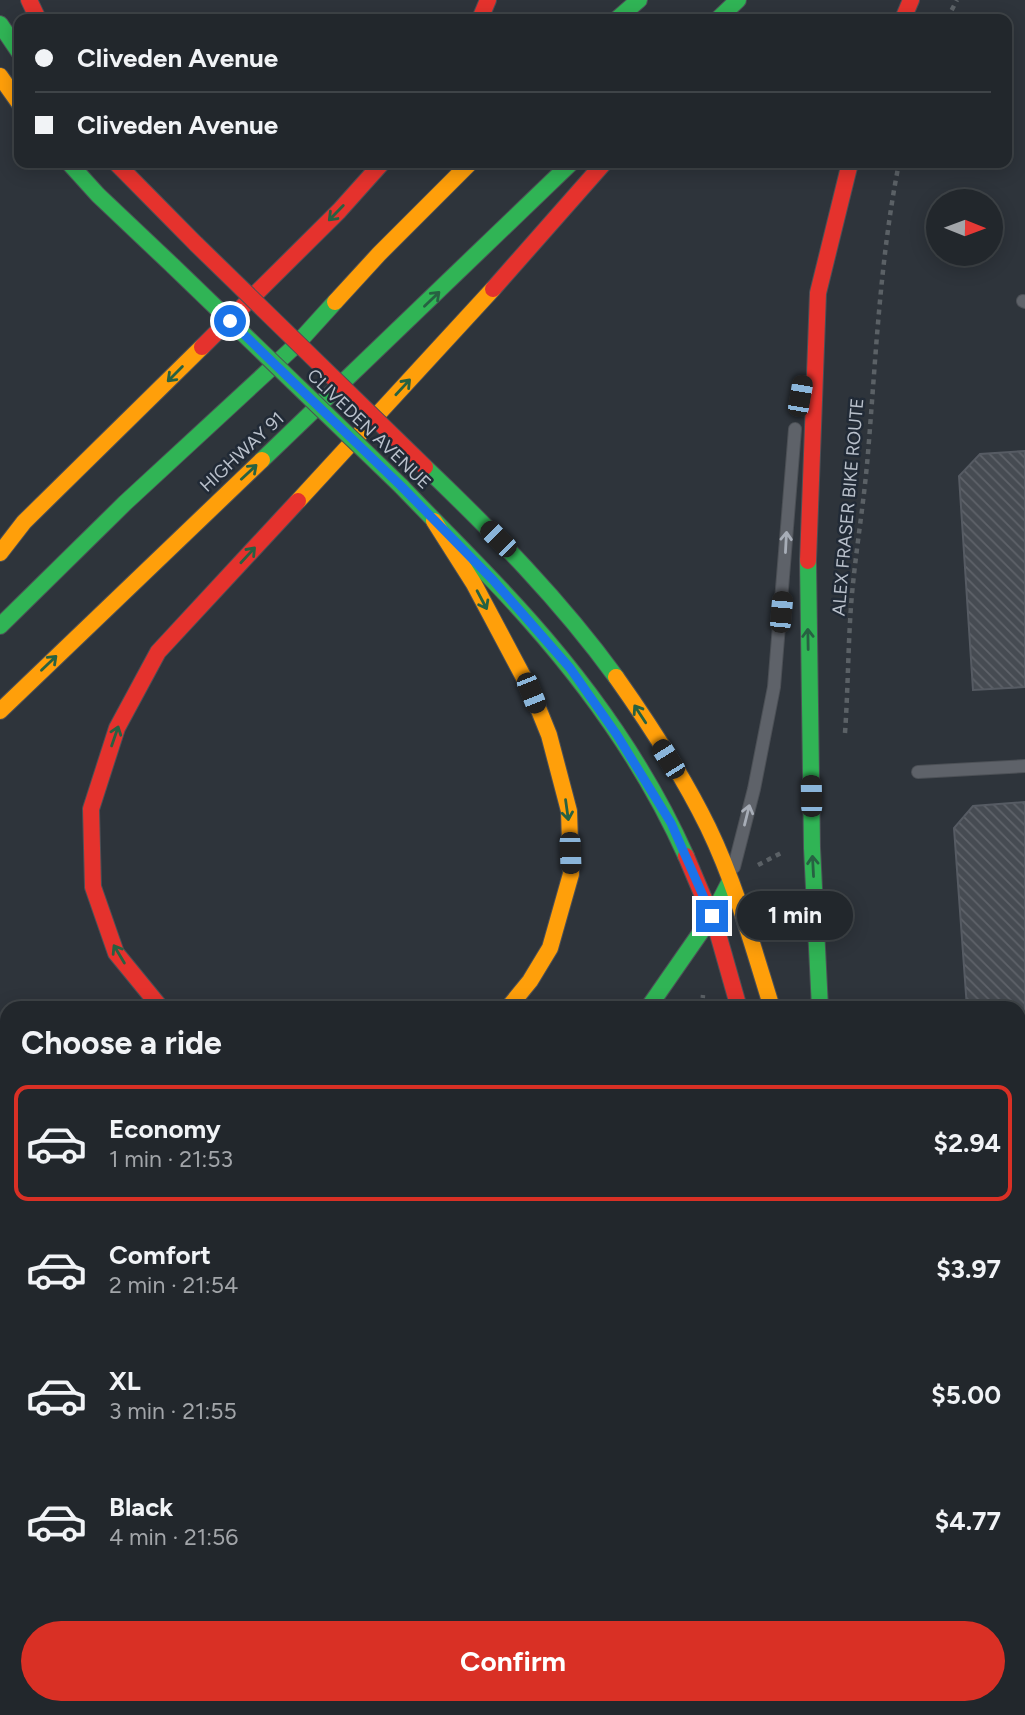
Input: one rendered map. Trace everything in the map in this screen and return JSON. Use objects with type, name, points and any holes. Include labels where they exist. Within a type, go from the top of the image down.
[{"type":"main road","points":[[614,14],[626,0]]},
{"type":"main road","points":[[623,14],[639,0]]},
{"type":"main road","points":[[723,14],[738,0]]},
{"type":"main road","points":[[735,14],[748,0]]},
{"type":"main road","points":[[0,24],[14,45]]},
{"type":"main road","points":[[0,76],[14,96]]},
{"type":"main road","name":"CLIVEDEN AVENUE","points":[[74,168],[98,195],[401,486],[493,580],[570,668],[617,735],[671,823],[712,916],[737,1001]]},
{"type":"main road","name":"CLIVEDEN AVENUE","points":[[122,168],[157,207],[517,557],[593,646],[639,712],[697,805],[730,881],[770,1001]]},
{"type":"main road","points":[[0,553],[24,522],[339,211],[378,168]]},
{"type":"main road","points":[[0,626],[125,503],[295,346],[379,254],[465,168]]},
{"type":"main road","name":"HIGHWAY 91","points":[[0,711],[566,168]]},
{"type":"main road","points":[[155,1001],[116,953],[93,887],[91,809],[117,728],[158,652],[454,332],[600,168]]},
{"type":"main road","points":[[820,1001],[812,848],[807,587],[818,293],[849,168]]},
{"type":"main road","points":[[434,521],[474,584],[531,693],[549,735],[569,811],[571,874],[550,948],[530,981],[514,1001]]},
{"type":"main road","points":[[653,1001],[712,916],[730,881]]},
{"type":"lane","points":[[800,396],[818,293]]},
{"type":"lane","points":[[730,881],[754,789],[774,687],[791,448],[796,422]]},
{"type":"lane","points":[[918,772],[1025,766]]},
{"type":"path","name":"ALEX FRASER BIKE ROUTE","points":[[845,739],[851,607],[868,457],[881,282],[898,168]]},
{"type":"path","points":[[752,872],[755,867],[787,851]]},
{"type":"building","points":[[1025,451],[1025,687],[973,690],[959,476],[980,454]]},
{"type":"building","points":[[1025,802],[1025,1001],[966,1001],[954,828],[973,806]]},
{"type":"traffic: fast","points":[[623,14],[639,0]]},
{"type":"traffic: fast","points":[[723,14],[738,0]]},
{"type":"traffic: fast","points":[[0,24],[14,45]]},
{"type":"traffic: fast","points":[[74,168],[173,266]]},
{"type":"traffic: fast","points":[[262,460],[566,168]]},
{"type":"traffic: fast","points":[[173,266],[401,486]]},
{"type":"traffic: fast","points":[[0,626],[125,503],[295,346],[335,302]]},
{"type":"traffic: fast","points":[[425,467],[525,568],[572,621],[616,677]]},
{"type":"traffic: fast","points":[[401,486],[483,569],[575,675],[636,763],[686,856]]},
{"type":"traffic: fast","points":[[808,561],[812,848],[820,1001]]},
{"type":"traffic: fast","points":[[653,1001],[712,916],[730,881]]},
{"type":"traffic: slow","points":[[0,76],[14,96]]},
{"type":"traffic: slow","points":[[335,302],[465,168]]},
{"type":"traffic: slow","points":[[298,501],[493,289]]},
{"type":"traffic: slow","points":[[0,553],[24,522],[202,347]]},
{"type":"traffic: slow","points":[[0,711],[262,460]]},
{"type":"traffic: slow","points":[[434,521],[474,584],[532,693],[549,735],[569,811],[571,874],[550,948],[530,981],[514,1001]]},
{"type":"traffic: slow","points":[[616,677],[665,750],[708,827],[736,894],[770,1001]]},
{"type":"traffic: jam","points":[[29,0],[36,14]]},
{"type":"traffic: jam","points":[[482,14],[488,0]]},
{"type":"traffic: jam","points":[[905,14],[911,0]]},
{"type":"traffic: jam","points":[[121,168],[196,244]]},
{"type":"traffic: jam","points":[[202,347],[339,211],[378,168]]},
{"type":"traffic: jam","points":[[493,289],[600,168]]},
{"type":"traffic: jam","points":[[808,561],[818,293],[849,168]]},
{"type":"traffic: jam","points":[[196,244],[425,467]]},
{"type":"traffic: jam","points":[[155,1001],[116,953],[93,887],[91,809],[117,728],[158,652],[298,501]]},
{"type":"traffic: jam","points":[[686,856],[716,927],[737,1001]]},
{"type":"route","points":[[230,321],[401,486],[493,580],[570,668],[617,735],[671,823],[712,916]]}]
